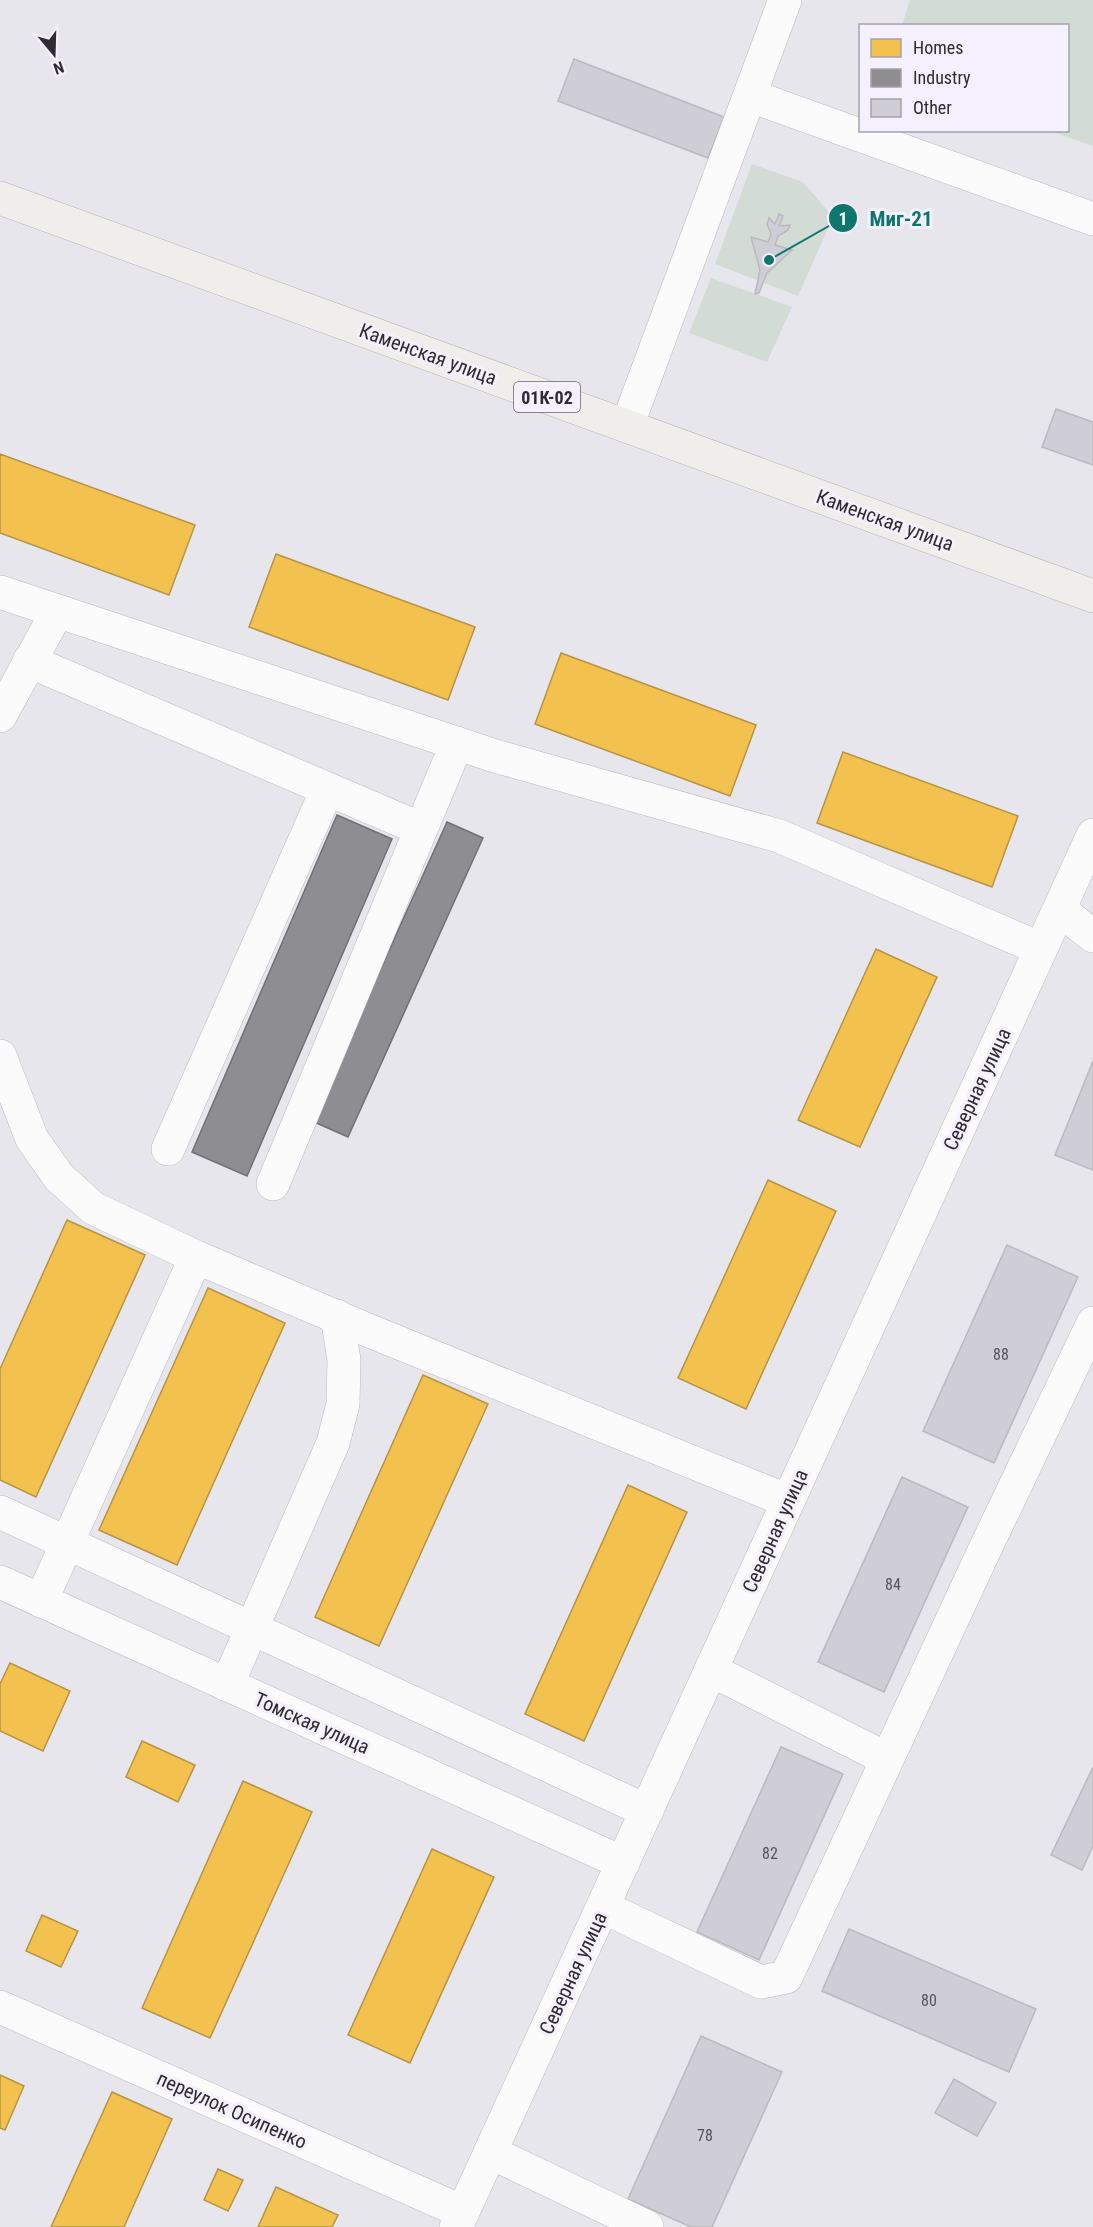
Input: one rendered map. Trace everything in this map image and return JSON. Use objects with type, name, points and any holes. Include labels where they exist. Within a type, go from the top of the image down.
[{"type":"main road","name":"Каменская улица","points":[[0,198],[1093,596]]},
{"type":"street","points":[[627,426],[785,0]]},
{"type":"street","points":[[751,96],[1093,219]]},
{"type":"street","points":[[0,592],[457,743],[779,836],[1041,949]]},
{"type":"street","points":[[0,716],[57,612]]},
{"type":"street","points":[[29,661],[421,829]]},
{"type":"street","points":[[273,1184],[457,743]]},
{"type":"street","points":[[168,1149],[327,790]]},
{"type":"street","name":"Северная улица","points":[[460,2220],[1093,835]]},
{"type":"street","points":[[1059,909],[1093,936]]},
{"type":"street","points":[[0,1056],[32,1139],[59,1177],[93,1208],[196,1257],[788,1501]]},
{"type":"street","points":[[41,1601],[196,1257]]},
{"type":"street","points":[[227,1685],[333,1443],[344,1393],[344,1360],[337,1316]]},
{"type":"street","points":[[603,1907],[762,1982],[786,1977],[1093,1323]]},
{"type":"street","points":[[0,1512],[647,1810]]},
{"type":"street","name":"Томская улица","points":[[0,1582],[623,1863]]},
{"type":"street","points":[[711,1670],[887,1759]]},
{"type":"street","name":"переулок Осипенко","points":[[0,2007],[460,2220]]},
{"type":"street","points":[[490,2152],[647,2227]]},
{"type":"shaded area","points":[[910,0],[1093,0],[1093,146],[1053,132],[1069,132],[1069,24],[902,24]]},
{"type":"shaded area","points":[[752,164],[803,182],[829,212],[830,224],[798,296],[715,264]]},
{"type":"shaded area","points":[[711,278],[792,307],[767,362],[689,333]]},
{"type":"building: Homes","points":[[0,454],[195,525],[169,595],[0,533]]},
{"type":"building: Homes","points":[[276,554],[475,627],[448,700],[249,627]]},
{"type":"building: Homes","points":[[561,653],[756,725],[730,796],[535,724]]},
{"type":"building: Homes","points":[[843,752],[1018,816],[992,887],[817,823]]},
{"type":"building: Homes","points":[[876,949],[937,977],[860,1147],[798,1120]]},
{"type":"building: Homes","points":[[768,1180],[836,1211],[746,1409],[678,1378]]},
{"type":"building: Homes","points":[[67,1220],[145,1255],[36,1497],[0,1480],[0,1369]]},
{"type":"building: Homes","points":[[208,1288],[285,1323],[177,1565],[99,1530]]},
{"type":"building: Homes","points":[[423,1375],[488,1404],[379,1646],[315,1617]]},
{"type":"building: Homes","points":[[628,1485],[687,1512],[584,1741],[525,1714]]},
{"type":"building: Homes","points":[[10,1663],[70,1691],[43,1751],[0,1731],[0,1684]]},
{"type":"building: Homes","points":[[142,1741],[195,1765],[178,1802],[126,1777]]},
{"type":"building: Homes","points":[[243,1781],[312,1812],[210,2038],[142,2008]]},
{"type":"building: Homes","points":[[432,1849],[494,1877],[410,2063],[348,2035]]},
{"type":"building: Homes","points":[[42,1915],[78,1931],[61,1967],[26,1951]]},
{"type":"building: Homes","points":[[0,2075],[24,2086],[5,2130],[0,2128]]},
{"type":"building: Homes","points":[[112,2092],[172,2119],[124,2227],[51,2227]]},
{"type":"building: Homes","points":[[218,2169],[243,2180],[228,2211],[204,2200]]},
{"type":"building: Homes","points":[[276,2187],[338,2215],[332,2227],[258,2227]]},
{"type":"building: Industry","points":[[337,815],[392,839],[247,1176],[192,1152]]},
{"type":"building: Industry","points":[[447,822],[483,838],[348,1137],[312,1121]]},
{"type":"building: Other","points":[[574,59],[724,117],[708,158],[558,101]]},
{"type":"building: Other","points":[[779,214],[783,216],[779,226],[790,225],[788,230],[778,236],[775,245],[792,250],[767,273],[759,293],[755,294],[760,270],[751,237],[768,242],[771,234],[767,224],[769,218],[775,224]]},
{"type":"building: Other","points":[[1056,409],[1093,422],[1093,465],[1042,447]]},
{"type":"building: Other","points":[[1093,1061],[1093,1170],[1055,1155]]},
{"type":"building: Other","points":[[1007,1245],[1078,1277],[994,1463],[923,1431]]},
{"type":"building: Other","points":[[902,1477],[968,1507],[884,1692],[818,1662]]},
{"type":"building: Other","points":[[781,1747],[843,1774],[759,1960],[697,1932]]},
{"type":"building: Other","points":[[1093,1767],[1093,1846],[1082,1870],[1051,1855]]},
{"type":"building: Other","points":[[849,1929],[1036,2009],[1009,2072],[822,1991]]},
{"type":"building: Other","points":[[701,2036],[782,2072],[712,2227],[691,2227],[628,2199]]},
{"type":"building: Other","points":[[954,2079],[996,2103],[977,2136],[935,2113]]},
{"type":"place","name":"Миг-21","points":[[769,260]]}]
